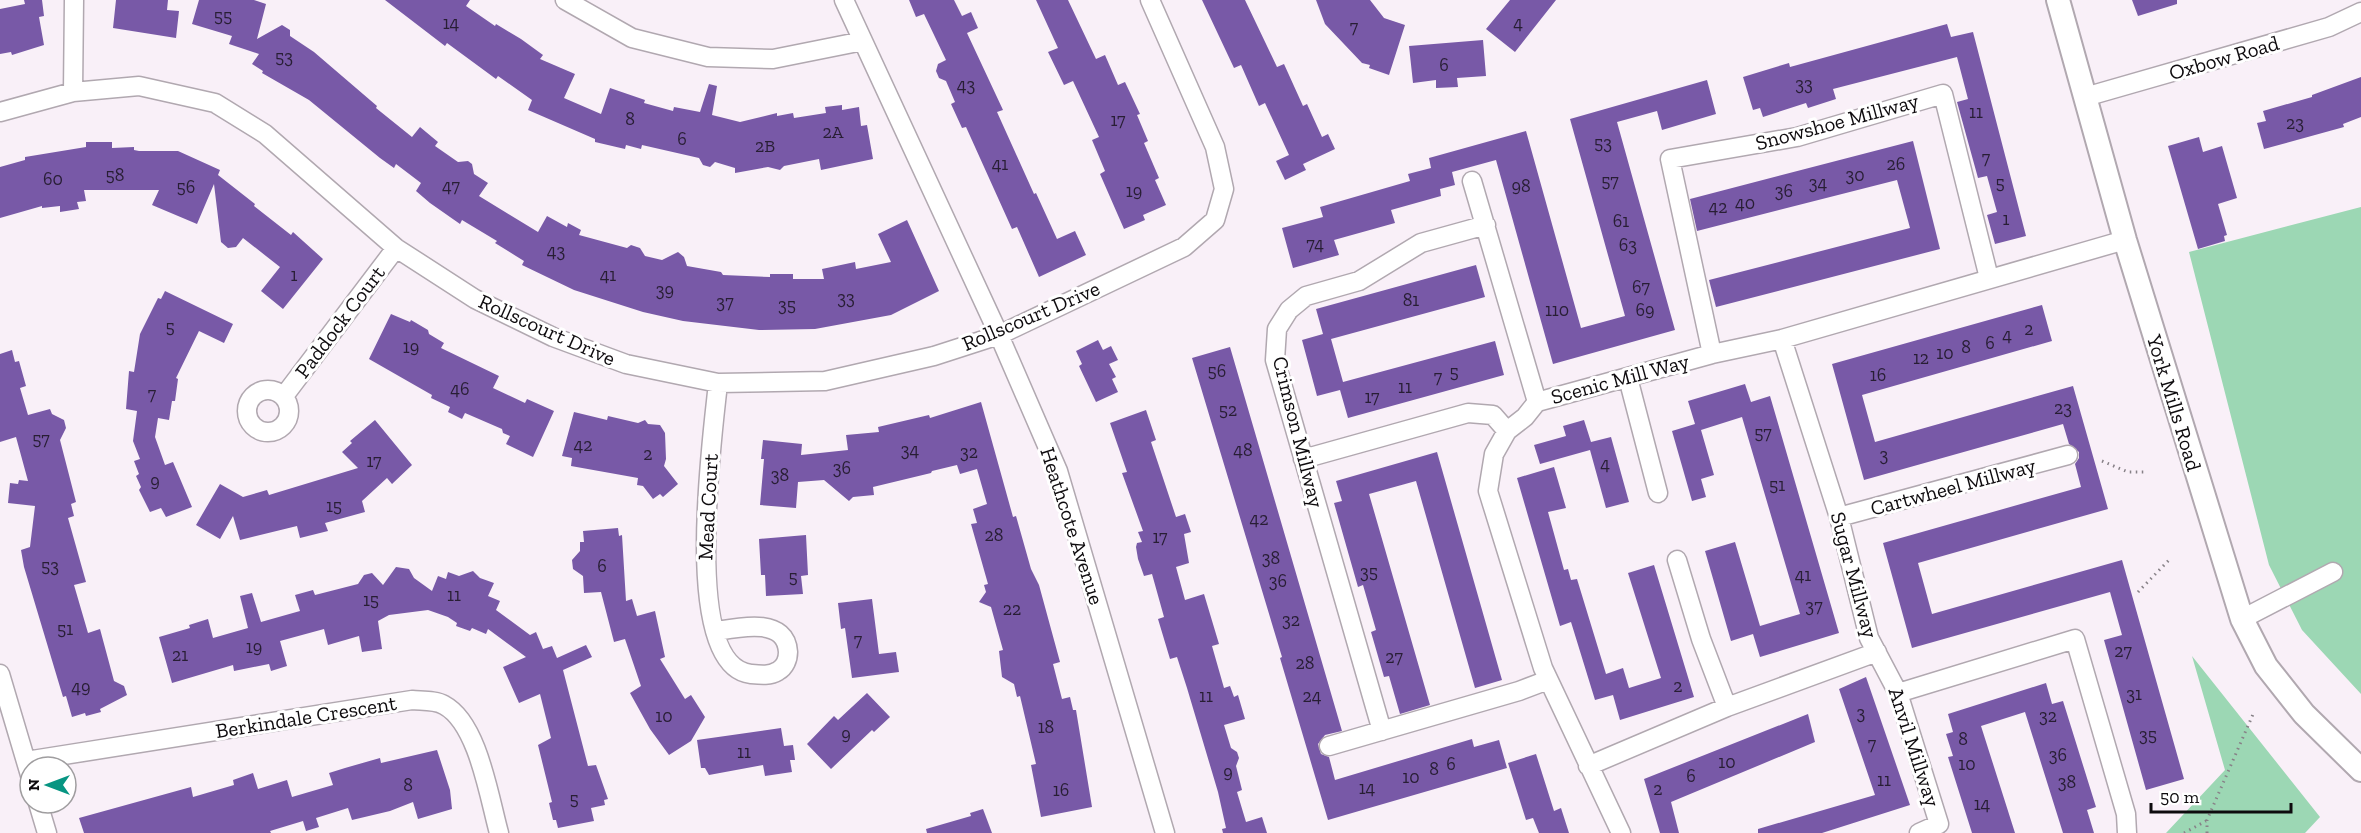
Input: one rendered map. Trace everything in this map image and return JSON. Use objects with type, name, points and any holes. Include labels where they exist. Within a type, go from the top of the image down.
[{"type":"main road","name":"York Mills Road","points":[[2058,0],[2125,240],[2242,620],[2266,666],[2298,706],[2361,770]]},
{"type":"street","points":[[72,92],[74,0]]},
{"type":"street","points":[[565,0],[632,38],[708,57],[773,59],[863,41]]},
{"type":"street","name":"Heathcote Avenue","points":[[844,0],[999,335],[1058,471],[1166,833]]},
{"type":"street","name":"Rollscourt Drive","points":[[0,112],[72,92],[138,86],[215,103],[265,134],[396,248],[475,299],[553,337],[626,364],[718,383],[825,381],[934,356],[999,335],[1184,247],[1215,220],[1224,189],[1215,147],[1150,0]]},
{"type":"street","name":"Oxbow Road","points":[[2085,97],[2329,27],[2361,12]]},
{"type":"street","name":"Snowshoe Millway","points":[[1712,354],[1670,159],[1797,137],[1943,94],[1989,278]]},
{"type":"street","points":[[1472,181],[1537,402]]},
{"type":"street","name":"Crimson Millway","points":[[1382,730],[1275,360],[1277,329],[1289,310],[1306,297],[1359,281],[1421,243],[1486,225]]},
{"type":"street","name":"Scenic Mill Way","points":[[1621,833],[1598,780],[1588,766],[1548,680],[1488,491],[1494,454],[1507,431],[1525,417],[1537,402],[1712,354],[1782,339],[2125,240]]},
{"type":"street","name":"Paddock Court","points":[[284,396],[396,248]]},
{"type":"street","name":"Sugar Millway","points":[[1588,766],[1726,707],[1877,652],[1864,622],[1839,517],[1782,339]]},
{"type":"street","points":[[1628,378],[1658,493]]},
{"type":"street","name":"Mead Court","points":[[717,631],[704,566],[708,472],[718,383]]},
{"type":"street","points":[[1303,459],[1468,413],[1493,415],[1507,431]]},
{"type":"street","name":"Cartwheel Millway","points":[[1839,517],[2068,455]]},
{"type":"street","points":[[1677,560],[1701,639],[1726,707]]},
{"type":"street","points":[[2242,620],[2333,572]]},
{"type":"street","points":[[1898,693],[2075,639],[2126,814],[2127,833]]},
{"type":"street","name":"Anvil Millway","points":[[1877,652],[1898,693],[1939,824],[1919,833]]},
{"type":"street","points":[[0,674],[24,755]]},
{"type":"street","points":[[1329,746],[1519,692],[1548,680]]},
{"type":"street","name":"Berkindale Crescent","points":[[78,759],[412,700],[442,704],[462,719],[475,747],[499,833]]},
{"type":"street","points":[[42,815],[47,833]]},
{"type":"path","points":[[2102,461],[2128,472],[2144,472]]},
{"type":"path","points":[[2138,591],[2169,560]]},
{"type":"path","points":[[2207,833],[2207,820],[2254,712]]},
{"type":"path","points":[[2184,833],[2207,820]]},
{"type":"green space","points":[[2361,207],[2361,694],[2302,630],[2269,565],[2189,252]]},
{"type":"green space","points":[[2192,656],[2320,817],[2305,833],[2166,833],[2225,770]]},
{"type":"building","points":[[24,0],[42,0],[44,16],[39,17],[44,45],[12,55],[11,52],[0,54],[0,9],[25,4]]},
{"type":"building","points":[[116,0],[168,0],[167,10],[179,11],[176,38],[113,28]]},
{"type":"building","points":[[199,0],[254,0],[266,4],[257,39],[282,25],[290,30],[290,36],[314,52],[412,137],[420,127],[438,142],[435,146],[458,162],[468,161],[472,164],[474,174],[488,183],[479,196],[538,232],[547,216],[567,227],[568,223],[581,230],[579,235],[627,248],[631,245],[640,248],[645,256],[662,260],[678,252],[684,257],[687,266],[721,272],[723,275],[770,277],[770,274],[793,274],[793,279],[824,279],[822,269],[855,262],[856,269],[891,262],[878,234],[907,220],[939,291],[891,315],[815,329],[759,330],[683,321],[643,312],[574,290],[522,265],[524,261],[495,243],[497,241],[462,220],[460,224],[430,203],[416,191],[421,183],[396,164],[394,168],[380,158],[309,100],[262,73],[263,71],[252,64],[259,54],[229,44],[232,36],[192,24]]},
{"type":"building","points":[[385,0],[470,0],[466,6],[495,26],[496,24],[521,39],[543,55],[540,59],[575,74],[564,98],[601,114],[610,88],[645,100],[644,103],[673,111],[674,107],[700,112],[709,84],[717,86],[712,115],[740,122],[777,113],[777,116],[793,113],[794,118],[826,113],[825,107],[842,105],[842,110],[859,107],[861,126],[867,125],[873,159],[821,170],[819,159],[784,166],[780,170],[768,167],[735,173],[735,168],[715,162],[710,167],[703,165],[699,158],[642,145],[641,149],[626,145],[625,149],[595,142],[595,139],[528,110],[532,100],[498,76],[496,79],[447,43],[445,46]]},
{"type":"building","points":[[909,0],[954,0],[962,16],[971,12],[978,28],[967,33],[1003,110],[997,112],[1034,194],[1036,193],[1057,239],[1075,231],[1086,255],[1039,277],[1017,227],[1012,229],[966,127],[962,128],[951,104],[955,102],[946,81],[939,78],[936,71],[938,64],[946,60],[924,14],[916,17]]},
{"type":"building","points":[[1036,0],[1068,0],[1096,59],[1105,55],[1118,85],[1125,82],[1140,114],[1137,115],[1148,141],[1144,143],[1159,178],[1155,180],[1166,205],[1143,215],[1145,220],[1124,229],[1100,174],[1105,171],[1092,140],[1099,137],[1073,81],[1064,85],[1048,52],[1058,48]]},
{"type":"building","points":[[1202,0],[1245,0],[1277,67],[1284,64],[1303,106],[1307,104],[1322,137],[1328,134],[1335,149],[1303,164],[1306,170],[1285,180],[1276,161],[1289,155],[1265,103],[1259,106],[1241,65],[1234,68]]},
{"type":"building","points":[[1316,0],[1370,0],[1384,18],[1405,25],[1389,75],[1362,63],[1325,24]]},
{"type":"building","points":[[1510,0],[1556,0],[1515,52],[1486,29]]},
{"type":"building","points":[[2132,0],[2177,0],[2177,4],[2138,16]]},
{"type":"building","points":[[1947,24],[1951,37],[1973,32],[2026,236],[1995,244],[1987,215],[1997,212],[1987,176],[1978,178],[1957,102],[1968,99],[1957,57],[1833,89],[1836,99],[1808,108],[1806,103],[1763,117],[1760,108],[1753,110],[1743,77],[1789,63],[1790,67]]},
{"type":"building","points":[[1483,40],[1486,76],[1457,78],[1458,87],[1436,88],[1436,80],[1413,83],[1409,46]]},
{"type":"building","points":[[2361,77],[2361,117],[2343,124],[2344,127],[2264,149],[2257,123],[2266,121],[2263,111],[2312,97],[2312,95]]},
{"type":"building","points":[[1707,80],[1716,114],[1662,130],[1657,111],[1617,122],[1675,330],[1553,364],[1496,160],[1452,172],[1455,185],[1440,189],[1441,196],[1391,210],[1395,223],[1334,240],[1339,255],[1293,268],[1282,228],[1323,217],[1320,207],[1410,181],[1408,174],[1431,168],[1429,158],[1526,131],[1581,328],[1625,316],[1570,119]]},
{"type":"building","points":[[2199,137],[2203,152],[2222,146],[2237,198],[2218,204],[2227,235],[2224,236],[2225,241],[2198,249],[2168,146]]},
{"type":"building","points":[[1913,141],[1940,249],[1716,307],[1709,280],[1910,228],[1897,180],[1697,231],[1690,199]]},
{"type":"building","points":[[86,142],[112,142],[112,148],[134,147],[134,150],[139,151],[178,151],[220,170],[218,175],[291,235],[293,232],[323,259],[283,309],[261,291],[280,267],[243,238],[236,247],[228,248],[221,242],[214,184],[197,224],[152,205],[159,190],[84,190],[86,201],[77,202],[79,209],[60,212],[60,206],[42,208],[42,206],[0,218],[0,167],[25,160],[25,157],[86,147]]},
{"type":"building","points":[[1476,265],[1485,297],[1331,339],[1343,382],[1495,341],[1504,375],[1348,418],[1340,390],[1317,396],[1302,340],[1323,334],[1316,309]]},
{"type":"building","points":[[165,291],[233,324],[224,343],[199,331],[176,378],[178,379],[175,401],[172,401],[169,420],[158,418],[155,437],[165,465],[173,462],[192,507],[166,517],[161,508],[150,512],[139,490],[141,487],[136,476],[139,474],[134,461],[140,459],[133,441],[137,411],[126,409],[129,371],[134,372],[140,334],[158,298],[161,299]]},
{"type":"building","points":[[2042,305],[2052,341],[1862,395],[1875,442],[2073,386],[2108,509],[1918,563],[1932,614],[2122,560],[2184,779],[2146,790],[2104,640],[2122,635],[2110,592],[1912,648],[1883,543],[2081,487],[2075,464],[2079,458],[2079,452],[2069,444],[2063,424],[1864,480],[1832,364]]},
{"type":"building","points":[[391,314],[410,322],[411,320],[444,343],[441,348],[499,376],[493,388],[525,403],[527,399],[554,411],[533,457],[506,444],[510,436],[503,433],[502,429],[465,413],[462,419],[448,412],[450,407],[431,398],[432,395],[369,359]]},
{"type":"building","points":[[1098,340],[1103,350],[1111,346],[1118,360],[1109,364],[1116,377],[1112,379],[1118,392],[1096,402],[1079,366],[1082,364],[1076,351]]},
{"type":"building","points":[[1230,347],[1342,731],[1325,735],[1318,744],[1321,754],[1329,757],[1335,780],[1472,739],[1474,747],[1499,740],[1507,768],[1328,820],[1280,658],[1282,657],[1192,358]]},
{"type":"building","points":[[12,350],[15,362],[19,361],[26,386],[20,388],[28,415],[50,409],[52,414],[64,420],[66,428],[60,440],[76,502],[71,504],[74,516],[68,518],[86,582],[74,585],[88,633],[100,629],[114,681],[124,686],[127,695],[100,709],[101,712],[86,716],[85,713],[72,717],[66,696],[63,697],[24,567],[21,550],[30,547],[35,506],[8,503],[10,483],[18,484],[19,480],[28,481],[16,437],[0,442],[0,354]]},
{"type":"building","points":[[1745,384],[1751,402],[1770,396],[1839,633],[1760,657],[1753,634],[1731,641],[1705,551],[1735,542],[1760,626],[1800,614],[1742,417],[1701,430],[1714,475],[1701,479],[1706,497],[1692,501],[1672,431],[1695,424],[1688,401]]},
{"type":"building","points":[[981,402],[1013,517],[1016,516],[1031,569],[1039,585],[1060,662],[1053,664],[1062,699],[1070,697],[1073,710],[1076,710],[1092,807],[1041,817],[1031,765],[1036,764],[1020,696],[1017,697],[1014,684],[1002,677],[999,651],[1003,650],[991,607],[979,602],[986,592],[984,585],[988,584],[971,524],[977,523],[973,509],[987,504],[977,469],[960,474],[957,465],[932,471],[873,487],[874,495],[853,497],[849,501],[824,480],[798,482],[796,508],[760,505],[764,459],[761,459],[763,440],[802,444],[801,455],[848,450],[846,435],[879,432],[878,427],[929,415],[930,418]]},
{"type":"building","points":[[1146,410],[1156,440],[1151,442],[1176,517],[1185,514],[1191,532],[1184,534],[1189,563],[1176,567],[1185,600],[1204,594],[1219,644],[1212,646],[1224,688],[1230,686],[1234,697],[1238,695],[1245,719],[1224,725],[1231,748],[1237,752],[1239,758],[1236,766],[1242,790],[1237,792],[1246,822],[1262,817],[1267,833],[1223,833],[1222,829],[1226,828],[1218,792],[1187,688],[1177,657],[1170,659],[1158,619],[1164,617],[1152,574],[1144,576],[1138,559],[1136,547],[1137,543],[1142,542],[1138,532],[1143,531],[1122,473],[1127,472],[1110,423]]},
{"type":"building","points":[[574,412],[607,420],[608,416],[638,423],[645,420],[648,424],[660,425],[665,433],[664,466],[678,484],[663,497],[660,494],[653,499],[643,486],[637,485],[638,478],[571,466],[572,458],[562,456]]},
{"type":"building","points":[[375,420],[412,465],[392,484],[387,478],[362,501],[365,512],[325,523],[328,531],[300,538],[297,526],[240,540],[233,516],[220,539],[196,525],[220,484],[243,497],[267,490],[269,495],[358,468],[342,452],[352,443],[350,441]]},
{"type":"building","points":[[1584,420],[1591,442],[1611,437],[1629,502],[1606,508],[1590,450],[1540,464],[1534,445],[1566,436],[1563,426]]},
{"type":"building","points":[[1437,452],[1502,680],[1475,688],[1416,481],[1369,494],[1430,705],[1400,714],[1389,676],[1384,677],[1371,632],[1376,630],[1363,585],[1358,587],[1334,503],[1342,501],[1336,481]]},
{"type":"building","points":[[1554,467],[1566,508],[1548,512],[1564,570],[1568,569],[1571,580],[1577,579],[1606,674],[1623,668],[1629,688],[1661,678],[1628,573],[1654,565],[1694,697],[1620,720],[1613,695],[1595,700],[1571,622],[1560,626],[1517,478]]},
{"type":"building","points":[[618,528],[619,536],[622,535],[626,601],[632,599],[637,616],[655,611],[665,657],[660,659],[685,699],[691,695],[705,717],[691,741],[669,755],[650,729],[630,693],[641,686],[625,639],[614,642],[601,592],[584,593],[583,576],[573,569],[572,560],[580,551],[580,542],[584,542],[583,531]]},
{"type":"building","points":[[806,535],[808,575],[801,576],[803,594],[766,596],[765,575],[761,575],[759,539]]},
{"type":"building","points":[[396,567],[409,569],[414,578],[432,591],[438,576],[446,579],[448,572],[459,576],[473,571],[480,578],[494,583],[488,596],[500,601],[496,610],[530,635],[536,632],[543,649],[552,646],[557,658],[586,645],[592,657],[563,670],[588,766],[596,765],[608,799],[604,800],[605,805],[591,808],[594,821],[558,828],[556,820],[553,820],[549,803],[552,802],[538,745],[551,738],[540,694],[519,703],[503,667],[526,657],[488,629],[486,634],[472,628],[470,631],[456,626],[457,623],[448,617],[428,610],[389,615],[378,621],[382,649],[362,652],[359,636],[328,645],[324,629],[280,641],[287,666],[271,671],[269,664],[234,671],[233,665],[172,683],[159,637],[190,628],[189,625],[208,619],[213,638],[248,628],[240,596],[252,593],[261,622],[300,611],[295,595],[313,590],[315,595],[358,584],[364,575],[372,573],[383,585]]},
{"type":"building","points":[[872,599],[879,654],[896,652],[899,672],[852,678],[845,628],[841,629],[838,603]]},
{"type":"building","points":[[1866,677],[1910,805],[1822,833],[1758,833],[1758,829],[1875,795],[1839,689]]},
{"type":"building","points":[[2046,683],[2052,704],[2063,701],[2096,807],[2087,810],[2094,833],[2063,833],[2025,712],[1981,726],[2015,833],[1972,833],[1948,757],[1953,756],[1946,734],[1953,732],[1948,714]]},
{"type":"building","points":[[867,693],[890,717],[874,732],[872,730],[831,769],[807,744],[834,716],[838,720]]},
{"type":"building","points":[[1808,714],[1815,742],[1671,802],[1679,833],[1660,833],[1644,779]]},
{"type":"building","points":[[781,728],[784,746],[793,745],[795,760],[790,760],[792,772],[765,776],[763,765],[709,775],[705,768],[701,768],[697,740]]},
{"type":"building","points":[[437,750],[450,790],[452,809],[418,819],[413,802],[390,811],[352,820],[348,808],[316,818],[319,827],[306,831],[303,821],[270,831],[271,833],[84,833],[79,818],[191,787],[193,797],[234,785],[233,780],[253,773],[258,789],[287,780],[292,797],[333,785],[329,773],[380,758],[381,763]]},
{"type":"building","points":[[1536,754],[1554,811],[1561,808],[1569,833],[1539,833],[1533,818],[1526,820],[1508,763]]},
{"type":"building","points":[[983,809],[992,833],[927,833],[926,829],[971,816],[970,813]]}]
